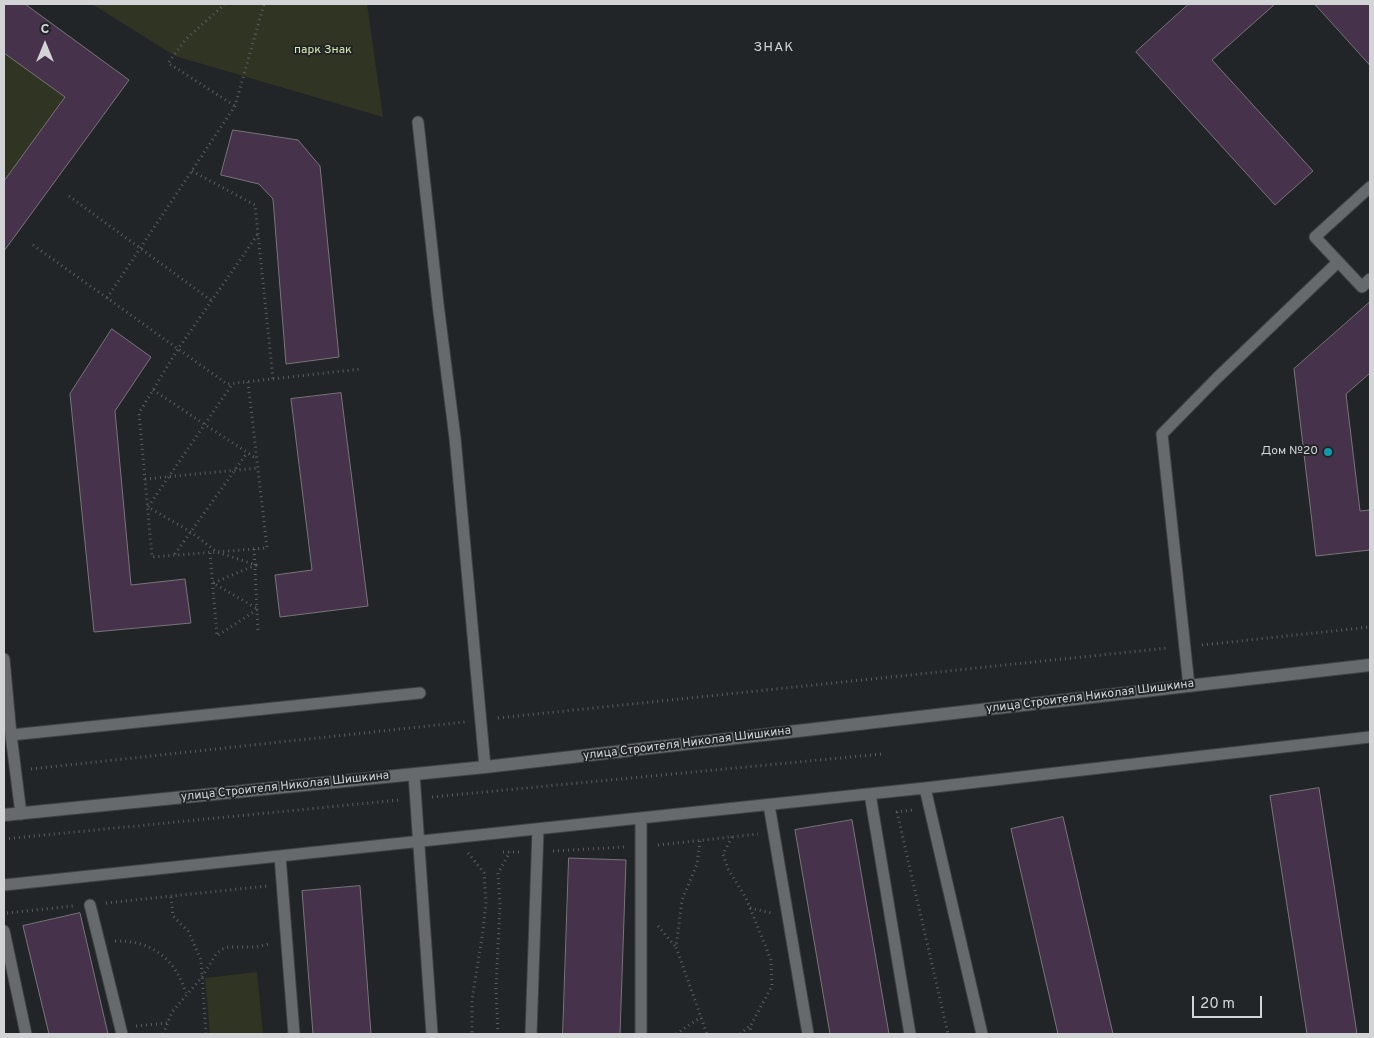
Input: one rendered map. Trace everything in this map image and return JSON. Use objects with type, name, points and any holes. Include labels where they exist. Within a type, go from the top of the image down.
[{"type":"street","name":"улица Строителя Николая Шишкина","points":[[4,815],[485,767],[1370,665]]},
{"type":"lane","points":[[418,122],[455,438],[485,767]]},
{"type":"lane","points":[[1370,187],[1315,237],[1362,287],[1370,279]]},
{"type":"lane","points":[[1189,686],[1162,434],[1338,262]]},
{"type":"lane","points":[[4,659],[21,814]]},
{"type":"lane","points":[[11,735],[420,693]]},
{"type":"lane","points":[[4,885],[769,805],[1370,737]]},
{"type":"lane","points":[[414,774],[432,1034]]},
{"type":"lane","points":[[925,788],[982,1034]]},
{"type":"lane","points":[[870,794],[910,1034]]},
{"type":"lane","points":[[769,805],[808,1034]]},
{"type":"lane","points":[[641,818],[641,1034]]},
{"type":"lane","points":[[531,1034],[538,829]]},
{"type":"lane","points":[[280,856],[294,1034]]},
{"type":"lane","points":[[90,905],[121,1032]]},
{"type":"lane","points":[[4,931],[26,1034]]},
{"type":"path","points":[[225,4],[186,40],[168,63],[235,106]]},
{"type":"path","points":[[106,298],[235,106],[264,4]]},
{"type":"path","points":[[192,171],[255,205],[273,379]]},
{"type":"path","points":[[69,196],[212,301]]},
{"type":"path","points":[[248,382],[267,548],[152,557],[139,413],[178,349],[258,234]]},
{"type":"path","points":[[33,245],[227,384],[361,369]]},
{"type":"path","points":[[148,507],[233,384]]},
{"type":"path","points":[[153,390],[257,459]]},
{"type":"path","points":[[174,555],[247,453]]},
{"type":"path","points":[[145,479],[258,468]]},
{"type":"path","points":[[148,507],[191,532],[217,552],[256,566]]},
{"type":"path","points":[[254,549],[258,631]]},
{"type":"path","points":[[210,552],[217,636],[258,609]]},
{"type":"path","points":[[212,584],[256,566]]},
{"type":"path","points":[[212,584],[258,609]]},
{"type":"path","points":[[1192,646],[1370,627]]},
{"type":"path","points":[[16,770],[1172,648]]},
{"type":"path","points":[[4,839],[882,754]]},
{"type":"path","points":[[873,812],[897,812],[930,807]]},
{"type":"path","points":[[897,812],[948,1034]]},
{"type":"path","points":[[641,846],[732,838],[774,832]]},
{"type":"path","points":[[732,838],[723,854],[728,869],[746,898],[772,960],[772,986],[751,1024],[740,1034]]},
{"type":"path","points":[[700,841],[697,864],[682,900],[676,947],[707,1034]]},
{"type":"path","points":[[498,1034],[496,988],[500,906],[498,873],[510,852]]},
{"type":"path","points":[[468,853],[484,873],[486,902],[472,1000],[472,1034]]},
{"type":"path","points":[[4,913],[283,885]]},
{"type":"path","points":[[170,896],[173,916],[188,931],[201,960],[206,1034]]},
{"type":"path","points":[[100,945],[116,940],[134,941],[162,953],[181,976],[186,994]]},
{"type":"path","points":[[163,1034],[172,1012],[202,977],[216,954],[222,949],[230,947],[256,947],[287,940]]},
{"type":"path","points":[[676,1034],[701,1017]]},
{"type":"path","points":[[121,1032],[168,1022]]},
{"type":"path","points":[[750,1034],[751,1024]]},
{"type":"green space","name":"парк Знак","points":[[92,4],[367,4],[383,117],[175,56]]},
{"type":"green space","points":[[4,53],[65,97],[4,181]]},
{"type":"green space","points":[[257,972],[263,1034],[210,1034],[205,978]]},
{"type":"building","points":[[4,4],[25,4],[129,80],[4,251],[4,181],[65,97],[4,53]]},
{"type":"building","points":[[1189,4],[1275,4],[1212,60],[1313,171],[1275,205],[1136,52]]},
{"type":"building","points":[[1315,4],[1370,4],[1370,65]]},
{"type":"building","points":[[233,130],[298,140],[320,166],[339,357],[286,364],[273,199],[259,184],[221,175]]},
{"type":"building","name":"Дом №20","points":[[1370,302],[1370,373],[1346,394],[1360,511],[1370,510],[1370,550],[1316,556],[1294,369]]},
{"type":"building","points":[[112,329],[151,357],[115,411],[131,585],[185,579],[191,623],[94,632],[70,394]]},
{"type":"building","points":[[341,393],[368,606],[280,617],[275,575],[312,570],[291,399]]},
{"type":"building","points":[[1319,788],[1357,1034],[1307,1034],[1270,796]]},
{"type":"building","points":[[1063,817],[1113,1034],[1058,1034],[1011,829]]},
{"type":"building","points":[[852,820],[889,1034],[830,1034],[795,830]]},
{"type":"building","points":[[569,858],[626,860],[620,1034],[563,1034]]},
{"type":"building","points":[[360,886],[371,1034],[313,1034],[302,891]]},
{"type":"building","points":[[80,913],[108,1034],[49,1034],[23,926]]},
{"type":"place","name":"Дом №20","points":[[1328,452]]},
{"type":"district","name":"ЗНАК","points":[[774,48]]}]
